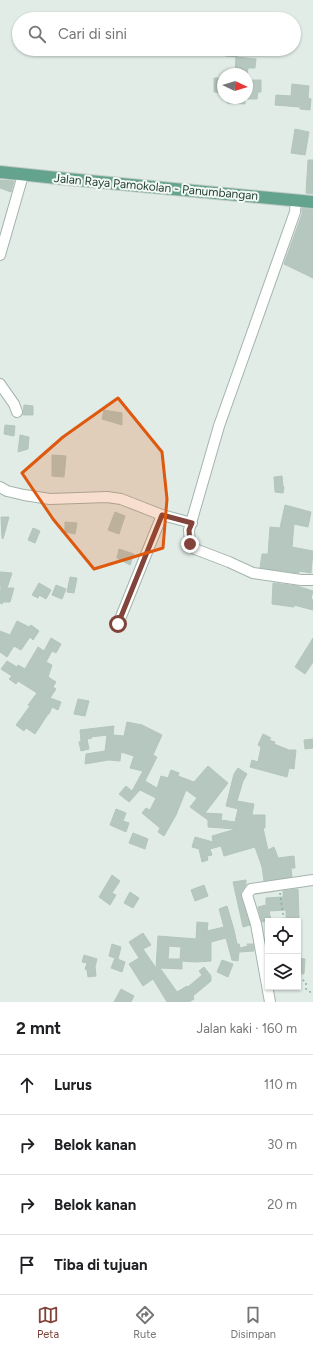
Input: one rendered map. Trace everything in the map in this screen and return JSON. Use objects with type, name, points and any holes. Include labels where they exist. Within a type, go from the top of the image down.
[{"type":"main road","name":"Jalan Raya Pamokolan - Panumbangan","points":[[0,172],[313,202]]},
{"type":"street","points":[[0,255],[23,175]]},
{"type":"street","points":[[296,200],[295,212],[219,426],[189,530],[190,544],[195,549],[229,562],[252,573],[301,580],[313,580]]},
{"type":"street","points":[[0,384],[14,404],[17,412]]},
{"type":"street","points":[[0,487],[7,491],[50,499],[114,498],[136,504],[162,515],[192,523]]},
{"type":"street","points":[[118,624],[162,515]]},
{"type":"street","points":[[270,1002],[256,924],[247,895],[251,889],[313,880]]},
{"type":"path","points":[[278,885],[284,918]]},
{"type":"path","points":[[301,979],[306,982],[306,989],[313,994]]},
{"type":"highlighted area","points":[[118,398],[162,452],[167,499],[163,548],[94,569],[53,519],[22,473],[63,437]]},
{"type":"building","points":[[236,57],[256,59],[255,68],[235,68]]},
{"type":"building","points":[[214,78],[217,78],[217,92],[214,92]]},
{"type":"building","points":[[253,80],[261,80],[261,92],[258,92],[257,99],[253,99]]},
{"type":"building","points":[[292,84],[309,86],[308,98],[311,99],[310,110],[300,109],[300,107],[275,105],[276,95],[291,96]]},
{"type":"building","points":[[295,129],[309,132],[305,155],[291,153]]},
{"type":"building","points":[[308,160],[313,160],[313,194],[306,193]]},
{"type":"building","points":[[0,180],[14,181],[11,192],[0,188]]},
{"type":"building","points":[[302,208],[313,209],[313,278],[284,264],[302,214]]},
{"type":"building","points":[[24,405],[33,406],[33,415],[23,415]]},
{"type":"building","points":[[104,410],[122,413],[122,425],[102,419]]},
{"type":"building","points":[[5,425],[15,426],[14,436],[4,434]]},
{"type":"building","points":[[20,435],[29,437],[28,449],[18,452]]},
{"type":"building","points":[[52,455],[66,456],[64,477],[52,476]]},
{"type":"building","points":[[282,476],[284,487],[283,493],[275,492],[274,477]]},
{"type":"building","points":[[285,505],[311,512],[308,527],[294,524],[292,547],[313,551],[311,573],[260,568],[262,554],[268,554],[270,527],[280,528]]},
{"type":"building","points":[[115,512],[125,516],[119,534],[108,530]]},
{"type":"building","points":[[1,517],[9,517],[3,539],[2,538]]},
{"type":"building","points":[[65,522],[77,523],[75,534],[65,532]]},
{"type":"building","points":[[33,528],[40,531],[35,543],[28,540]]},
{"type":"building","points":[[119,549],[134,554],[130,565],[117,558]]},
{"type":"building","points":[[0,572],[12,573],[7,588],[14,588],[10,602],[3,602],[2,604],[0,603]]},
{"type":"building","points":[[70,577],[77,578],[74,593],[67,592]]},
{"type":"building","points":[[39,583],[51,590],[46,599],[39,595],[38,598],[32,595]]},
{"type":"building","points":[[273,583],[297,586],[313,591],[311,599],[313,600],[313,610],[294,605],[294,607],[272,604]]},
{"type":"building","points":[[56,585],[66,589],[62,599],[52,595]]},
{"type":"building","points":[[17,621],[29,627],[31,625],[39,631],[33,640],[30,637],[21,650],[14,646],[7,657],[0,652],[0,631],[10,635]]},
{"type":"building","points":[[51,638],[61,644],[56,653],[52,651],[46,662],[52,665],[48,677],[56,682],[53,687],[56,689],[50,698],[61,702],[58,710],[52,707],[35,734],[26,728],[24,731],[16,725],[30,706],[28,705],[37,693],[18,681],[16,684],[9,679],[12,676],[1,669],[7,661],[17,667],[18,665],[25,669],[38,647],[44,651]]},
{"type":"building","points":[[313,638],[313,662],[305,674],[295,667]]},
{"type":"building","points":[[78,699],[89,701],[85,716],[74,714]]},
{"type":"building","points":[[127,722],[142,725],[162,735],[153,755],[157,757],[145,781],[157,788],[161,776],[168,778],[171,770],[179,773],[178,776],[194,782],[208,766],[228,783],[205,813],[222,814],[221,820],[235,822],[238,809],[226,806],[234,774],[238,768],[247,774],[243,781],[237,801],[254,804],[252,815],[265,815],[265,828],[263,828],[268,850],[274,847],[278,858],[294,856],[295,868],[291,868],[292,877],[264,881],[262,867],[255,847],[224,856],[221,846],[210,849],[212,855],[207,856],[208,860],[202,862],[199,849],[192,847],[195,837],[213,842],[212,836],[236,829],[208,827],[208,820],[190,807],[197,798],[186,790],[176,815],[164,836],[158,832],[160,828],[142,813],[146,808],[150,810],[156,798],[140,790],[129,802],[119,794],[126,786],[132,791],[143,771],[130,768],[134,756],[121,752],[120,761],[109,760],[85,764],[86,754],[105,751],[107,735],[87,739],[89,749],[81,751],[79,742],[81,741],[80,730],[114,726],[113,735],[124,736]]},
{"type":"building","points":[[263,734],[271,738],[269,740],[275,742],[274,744],[289,750],[296,750],[294,769],[289,768],[287,777],[250,767],[252,760],[258,762],[261,747],[258,745]]},
{"type":"building","points":[[313,739],[313,748],[305,749],[304,740]]},
{"type":"building","points":[[116,809],[126,813],[123,821],[129,823],[126,832],[110,825]]},
{"type":"building","points":[[133,833],[148,839],[145,849],[129,843]]},
{"type":"building","points":[[112,875],[120,881],[112,893],[116,895],[110,905],[99,897]]},
{"type":"building","points":[[246,880],[246,885],[241,892],[241,897],[250,925],[243,927],[233,882]]},
{"type":"building","points":[[204,885],[208,896],[195,901],[191,890]]},
{"type":"building","points":[[298,889],[299,918],[286,918],[286,910],[269,911],[271,918],[265,918],[265,921],[262,922],[258,907],[266,905],[266,898],[283,897],[283,891]]},
{"type":"building","points":[[130,892],[139,898],[133,908],[124,903]]},
{"type":"building","points":[[227,906],[237,944],[239,944],[240,948],[248,946],[247,944],[253,944],[254,951],[239,952],[238,961],[232,960],[226,938],[211,942],[211,961],[182,961],[182,969],[160,968],[177,992],[187,986],[188,987],[202,975],[199,971],[204,967],[211,976],[211,981],[193,996],[194,999],[189,1002],[167,1002],[153,979],[143,986],[129,964],[139,958],[129,942],[143,933],[151,945],[143,949],[156,968],[158,936],[196,939],[197,922],[208,923],[207,931],[224,927],[219,909]],"holes":[[[169,946],[181,947],[180,959],[168,959]]]},
{"type":"building","points":[[112,944],[121,947],[118,959],[109,956]]},
{"type":"building","points":[[84,955],[97,959],[95,967],[96,976],[88,977],[87,970],[85,969],[87,963],[82,962]]},
{"type":"building","points":[[115,958],[125,962],[122,972],[111,968]]},
{"type":"building","points":[[301,958],[305,959],[304,974],[301,974]]},
{"type":"building","points":[[222,960],[233,964],[228,977],[217,972]]},
{"type":"building","points":[[121,989],[134,996],[131,1002],[114,1002]]},
{"type":"route","points":[[118,624],[162,515],[192,523],[189,530],[190,544]]}]
